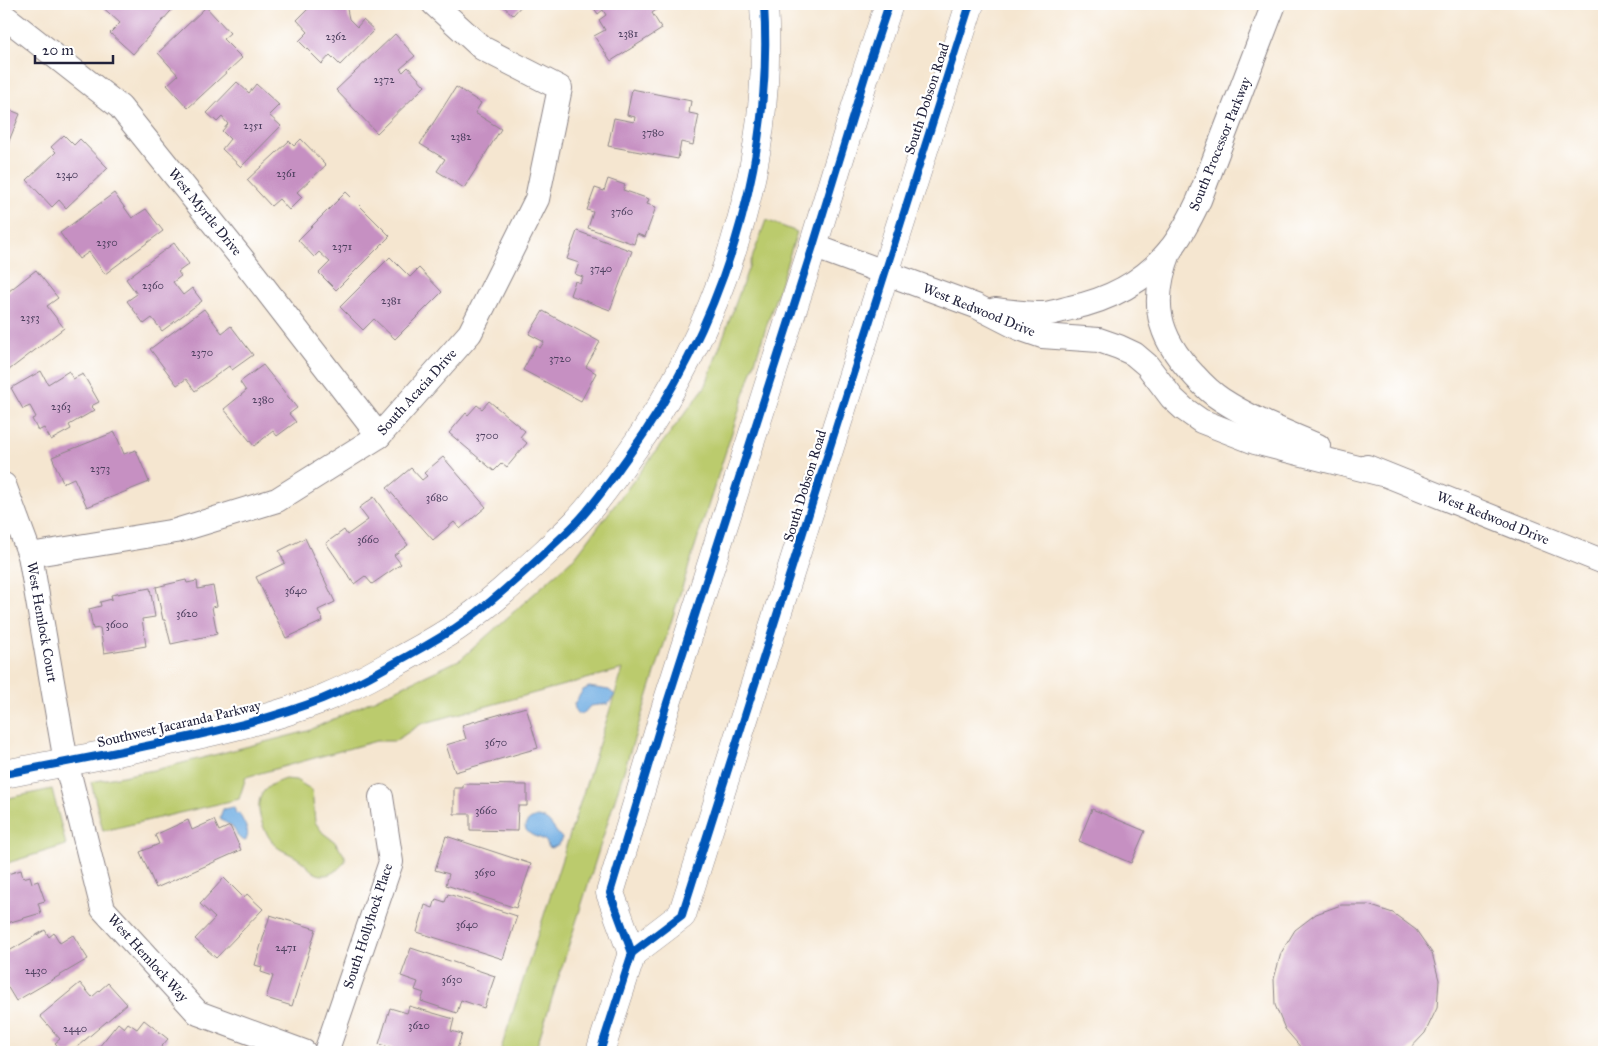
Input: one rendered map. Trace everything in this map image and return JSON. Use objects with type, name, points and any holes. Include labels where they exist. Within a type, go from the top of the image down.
[{"type":"main road","name":"Southwest Jacaranda Parkway","points":[[4,774],[196,736],[249,722],[322,699],[408,656],[456,627],[497,595],[578,521],[611,480],[647,430],[670,392],[707,318],[727,269],[752,175],[759,130],[764,85],[766,34],[764,4]]},
{"type":"main road","points":[[600,1052],[632,953],[610,893],[667,702],[889,4]]},
{"type":"main road","name":"South Dobson Road","points":[[632,953],[682,915],[970,4]]},
{"type":"street","name":"South Acacia Drive","points":[[30,555],[176,531],[277,500],[379,436],[470,333],[537,200],[560,88],[482,48],[434,4]]},
{"type":"street","name":"South Processor Parkway","points":[[976,306],[1012,312],[1047,314],[1082,306],[1127,288],[1142,277],[1170,250],[1190,219],[1199,200],[1274,4]]},
{"type":"street","name":"West Myrtle Drive","points":[[4,16],[120,107],[244,260],[379,436]]},
{"type":"street","name":"West Redwood Drive","points":[[813,246],[976,306],[1019,328],[1042,336],[1099,340],[1134,354],[1147,365],[1172,398],[1184,409],[1201,422],[1220,430],[1255,442],[1382,474]]},
{"type":"street","name":"West Redwood Drive","points":[[1170,250],[1162,276],[1159,310],[1162,326],[1168,342],[1186,367],[1220,399],[1269,425],[1382,474],[1604,562]]},
{"type":"street","name":"West Hemlock Court","points":[[4,485],[30,555],[66,762]]},
{"type":"street","name":"West Hemlock Way","points":[[66,762],[104,908],[198,1013],[304,1052]]},
{"type":"street","name":"South Hollyhock Place","points":[[326,1052],[391,862],[381,797]]},
{"type":"green space","points":[[766,220],[797,232],[535,1052],[500,1052],[623,669],[421,724],[395,741],[376,741],[246,777],[239,799],[103,831],[91,782],[159,769],[308,731],[461,659],[575,557],[705,387]]},
{"type":"green space","points":[[285,779],[296,780],[312,790],[315,822],[323,833],[334,841],[345,856],[345,862],[332,873],[319,875],[315,873],[297,858],[276,846],[266,832],[260,818],[259,803],[261,797],[269,787]]},
{"type":"green space","points":[[52,789],[66,845],[4,864],[4,799]]},
{"type":"water","points":[[589,687],[609,690],[615,695],[608,704],[590,706],[584,713],[576,713],[574,704],[583,690]]},
{"type":"water","points":[[234,807],[236,814],[239,813],[246,827],[248,835],[245,841],[220,817],[223,809]]},
{"type":"water","points":[[537,817],[545,819],[551,824],[562,838],[559,844],[552,848],[548,847],[545,841],[526,830],[525,825],[531,819]]},
{"type":"building","points":[[99,4],[177,4],[133,54],[110,33],[120,23]]},
{"type":"building","points":[[313,4],[353,4],[347,9],[349,19],[357,27],[363,20],[374,30],[340,65],[330,55],[322,64],[299,41],[308,32],[297,20]]},
{"type":"building","points":[[501,4],[523,4],[513,15]]},
{"type":"building","points":[[591,4],[656,4],[659,8],[652,13],[662,29],[611,61],[594,36],[605,30],[599,20],[606,15],[603,10],[598,14]]},
{"type":"building","points":[[206,7],[230,33],[223,39],[242,58],[188,108],[167,85],[178,75],[158,53]]},
{"type":"building","points":[[395,34],[415,56],[400,69],[403,72],[408,67],[425,86],[377,133],[336,90]]},
{"type":"building","points":[[237,82],[249,93],[256,84],[279,105],[269,115],[281,126],[241,167],[222,149],[230,139],[222,131],[228,124],[222,117],[217,122],[207,113]]},
{"type":"building","points":[[456,87],[481,103],[475,113],[501,129],[464,188],[437,171],[445,159],[420,144]]},
{"type":"building","points":[[632,89],[691,101],[689,113],[699,115],[693,145],[681,142],[678,159],[608,146],[614,118],[634,122],[635,117],[627,115]]},
{"type":"building","points":[[5,108],[20,114],[4,153],[4,111]]},
{"type":"building","points":[[64,135],[74,145],[80,139],[108,168],[66,208],[59,200],[52,207],[27,180],[56,152],[51,147]]},
{"type":"building","points":[[301,139],[326,165],[297,192],[302,197],[289,210],[279,199],[271,206],[247,180],[289,141],[294,146]]},
{"type":"building","points":[[608,179],[625,185],[623,190],[649,199],[647,204],[656,207],[645,237],[637,234],[634,244],[588,228],[593,212],[587,210],[595,188],[604,191]]},
{"type":"building","points":[[346,192],[390,236],[336,290],[319,273],[330,262],[319,252],[314,257],[298,240]]},
{"type":"building","points":[[114,193],[132,218],[146,209],[163,231],[105,274],[89,252],[79,259],[60,233]]},
{"type":"building","points":[[577,231],[632,251],[610,310],[570,295],[575,281],[580,283],[583,277],[575,274],[579,263],[567,259]]},
{"type":"building","points":[[174,243],[189,264],[178,272],[181,276],[173,282],[183,295],[192,288],[202,301],[162,331],[152,318],[144,324],[127,301],[137,294],[126,279]]},
{"type":"building","points":[[390,257],[410,277],[419,268],[442,292],[395,339],[374,319],[363,330],[340,307]]},
{"type":"building","points":[[36,270],[58,298],[47,306],[64,328],[9,370],[4,364],[4,295]]},
{"type":"building","points":[[204,309],[222,333],[231,326],[253,355],[232,370],[229,366],[195,391],[186,379],[177,385],[150,349]]},
{"type":"building","points":[[543,311],[600,342],[586,367],[596,373],[581,401],[523,370],[536,346],[540,348],[544,342],[529,334]]},
{"type":"building","points":[[263,365],[297,408],[289,414],[296,422],[277,436],[273,431],[254,446],[224,409],[246,391],[240,382]]},
{"type":"building","points":[[41,371],[48,384],[69,371],[73,379],[83,374],[99,402],[91,406],[95,410],[69,425],[71,429],[51,440],[44,428],[38,431],[32,419],[36,417],[30,406],[23,409],[11,388]]},
{"type":"building","points":[[489,401],[525,431],[520,437],[527,443],[507,467],[502,463],[494,471],[449,433],[466,413],[468,415],[477,405],[482,409]]},
{"type":"building","points":[[115,432],[124,454],[136,450],[149,482],[87,507],[74,478],[63,483],[52,457]]},
{"type":"building","points":[[443,457],[486,507],[460,529],[454,522],[433,540],[387,488],[411,468],[422,480],[427,476],[424,473]]},
{"type":"building","points":[[374,497],[408,545],[394,555],[401,564],[372,584],[365,576],[354,584],[326,543],[344,530],[347,535],[368,520],[359,508]]},
{"type":"building","points":[[305,538],[335,602],[318,610],[323,621],[286,638],[256,577],[285,563],[279,551]]},
{"type":"building","points":[[186,580],[187,583],[197,581],[198,589],[213,586],[217,606],[212,607],[217,634],[171,644],[165,620],[163,620],[156,587]]},
{"type":"building","points":[[150,588],[155,617],[142,619],[146,646],[104,653],[100,628],[93,629],[89,609],[101,606],[100,602],[112,599],[111,595]]},
{"type":"building","points":[[526,707],[538,748],[455,772],[446,745],[466,739],[462,725]]},
{"type":"building","points":[[463,784],[527,785],[527,806],[518,806],[517,831],[470,830],[470,814],[454,814],[454,788],[463,788]]},
{"type":"building","points":[[1092,809],[1145,831],[1131,863],[1079,841]]},
{"type":"building","points":[[188,820],[192,830],[214,820],[219,831],[230,826],[241,850],[156,888],[140,852],[159,844],[155,835]]},
{"type":"building","points":[[446,836],[531,864],[516,908],[446,885],[449,874],[435,870]]},
{"type":"building","points":[[21,870],[23,878],[30,876],[32,883],[38,881],[45,901],[38,903],[41,913],[4,924],[4,875]]},
{"type":"building","points":[[224,878],[244,898],[247,894],[263,909],[216,958],[195,939],[215,918],[200,904]]},
{"type":"building","points":[[448,894],[517,916],[503,959],[417,932],[425,905],[433,908],[436,899],[445,902]]},
{"type":"building","points":[[1341,905],[1368,905],[1393,913],[1416,930],[1432,953],[1439,980],[1437,1008],[1425,1033],[1407,1052],[1306,1052],[1285,1029],[1275,1005],[1274,979],[1281,953],[1295,930],[1316,914]]},
{"type":"building","points":[[270,915],[316,929],[292,1006],[266,998],[273,976],[261,972],[262,967],[255,965]]},
{"type":"building","points":[[45,930],[49,937],[54,933],[60,943],[73,935],[88,959],[16,1001],[4,981],[4,954]]},
{"type":"building","points":[[411,948],[495,976],[484,1008],[461,1000],[457,1013],[421,1001],[424,993],[415,990],[418,982],[401,976]]},
{"type":"building","points":[[80,983],[92,997],[108,983],[127,1004],[71,1052],[63,1052],[55,1043],[60,1039],[40,1016]]},
{"type":"building","points":[[409,1006],[454,1019],[451,1031],[462,1034],[456,1052],[406,1052],[379,1044],[390,1008],[407,1013]]},
{"type":"building","points":[[144,1020],[168,1039],[157,1052],[95,1052],[118,1023],[124,1028],[128,1023],[137,1029]]},
{"type":"cycle path","points":[[4,774],[213,732],[279,714],[330,696],[363,680],[447,633],[515,581],[575,525],[609,483],[660,408],[689,355],[714,300],[734,243],[750,185],[760,125],[765,65],[764,4]]},
{"type":"cycle path","points":[[632,953],[610,893],[667,703],[889,4]]},
{"type":"cycle path","points":[[600,1052],[632,953],[682,915],[970,4]]}]
